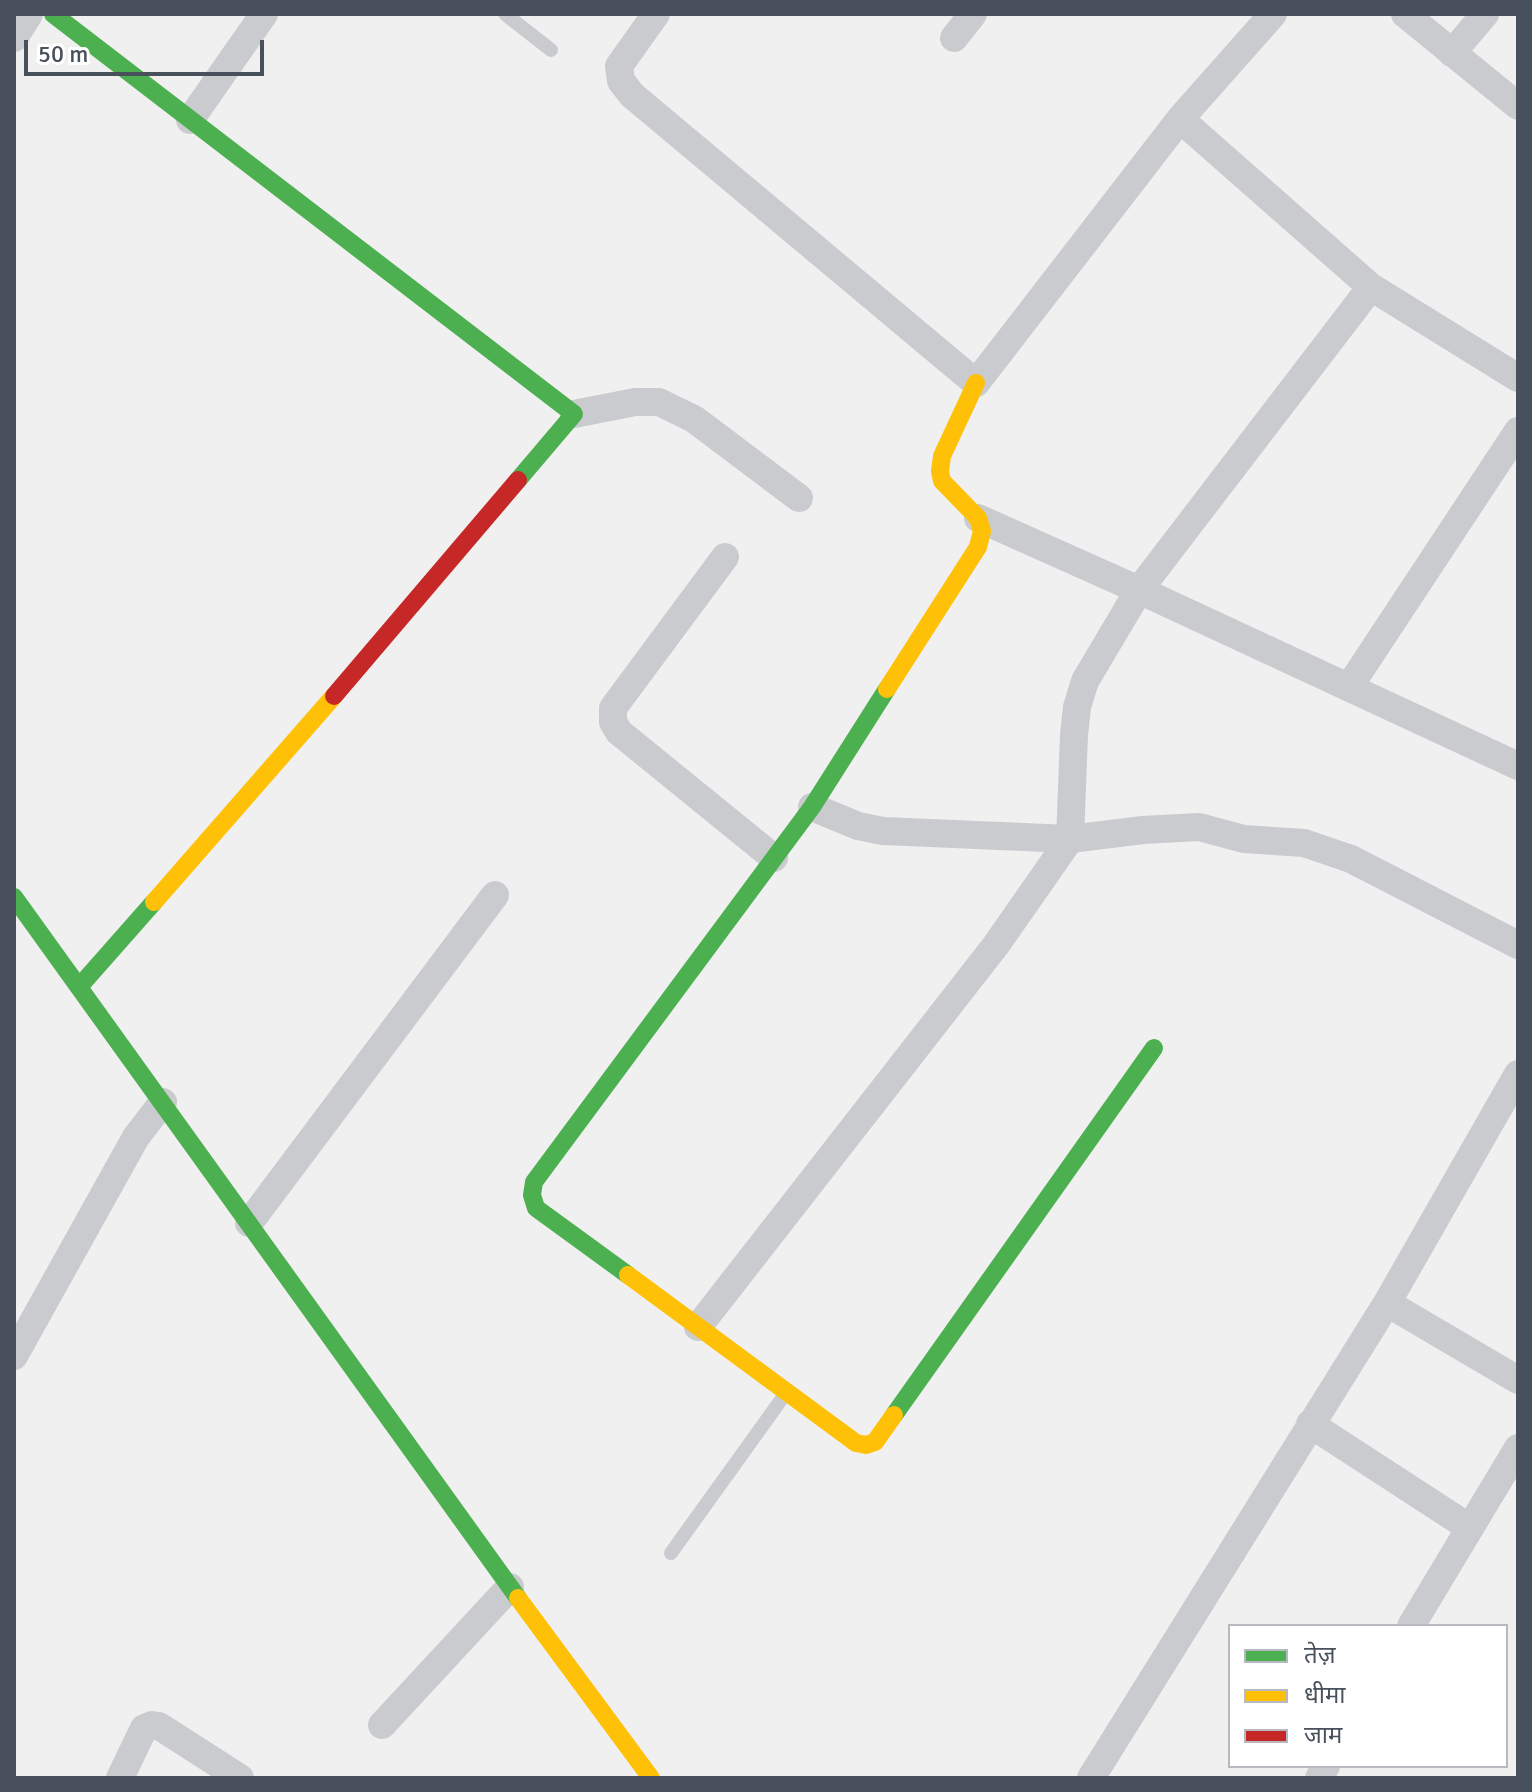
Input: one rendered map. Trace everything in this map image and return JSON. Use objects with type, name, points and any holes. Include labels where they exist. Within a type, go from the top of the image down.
[{"type":"street","points":[[190,120],[264,14]]},
{"type":"street","points":[[656,14],[619,66],[621,81],[632,95],[976,383]]},
{"type":"street","points":[[954,38],[973,14]]},
{"type":"street","points":[[1273,14],[1180,119],[976,383],[942,456],[942,481],[978,518],[1518,766]]},
{"type":"street","points":[[1405,14],[1518,106]]},
{"type":"street","points":[[1452,53],[1485,14]]},
{"type":"street","points":[[14,38],[49,15],[574,414]]},
{"type":"street","points":[[1180,119],[1371,287],[1518,378]]},
{"type":"street","points":[[698,1327],[996,945],[1070,839],[1074,735],[1077,707],[1085,681],[1139,590],[1371,287]]},
{"type":"street","points":[[79,987],[267,774],[574,414],[635,402],[659,402],[694,419],[799,498]]},
{"type":"street","points":[[1349,687],[1518,431]]},
{"type":"street","points":[[978,518],[982,531],[978,547],[812,807],[534,1182],[532,1195],[536,1208],[856,1443],[866,1445],[875,1442],[1154,1048]]},
{"type":"street","points":[[725,557],[613,708],[613,722],[619,732],[774,858]]},
{"type":"street","points":[[812,807],[858,826],[883,831],[1070,839],[1199,827],[1244,839],[1304,843],[1351,859],[1518,945]]},
{"type":"street","points":[[249,1223],[495,895]]},
{"type":"street","points":[[14,897],[651,1778]]},
{"type":"street","points":[[1091,1778],[1511,1104],[1518,1074]]},
{"type":"street","points":[[14,1356],[129,1149],[163,1102]]},
{"type":"street","points":[[1387,1303],[1518,1380]]},
{"type":"street","points":[[1310,1424],[1470,1528]]},
{"type":"street","points":[[1412,1624],[1518,1448]]},
{"type":"street","points":[[382,1725],[510,1587]]},
{"type":"street","points":[[120,1778],[144,1728],[152,1725],[159,1726],[240,1778]]},
{"type":"lane","points":[[505,14],[551,50]]},
{"type":"lane","points":[[671,1553],[786,1392]]},
{"type":"traffic: fast","points":[[53,14],[574,414],[518,480]]},
{"type":"traffic: fast","points":[[628,1275],[536,1208],[532,1195],[534,1182],[812,807],[887,689]]},
{"type":"traffic: fast","points":[[14,897],[518,1598]]},
{"type":"traffic: fast","points":[[79,987],[154,902]]},
{"type":"traffic: fast","points":[[894,1415],[1154,1048]]},
{"type":"traffic: slow","points":[[887,689],[978,547],[982,531],[978,518],[942,481],[940,471],[942,456],[976,383]]},
{"type":"traffic: slow","points":[[154,902],[334,696]]},
{"type":"traffic: slow","points":[[628,1275],[856,1443],[866,1445],[875,1442],[894,1415]]},
{"type":"traffic: slow","points":[[518,1598],[651,1778]]},
{"type":"traffic: jam","points":[[334,696],[518,480]]}]
